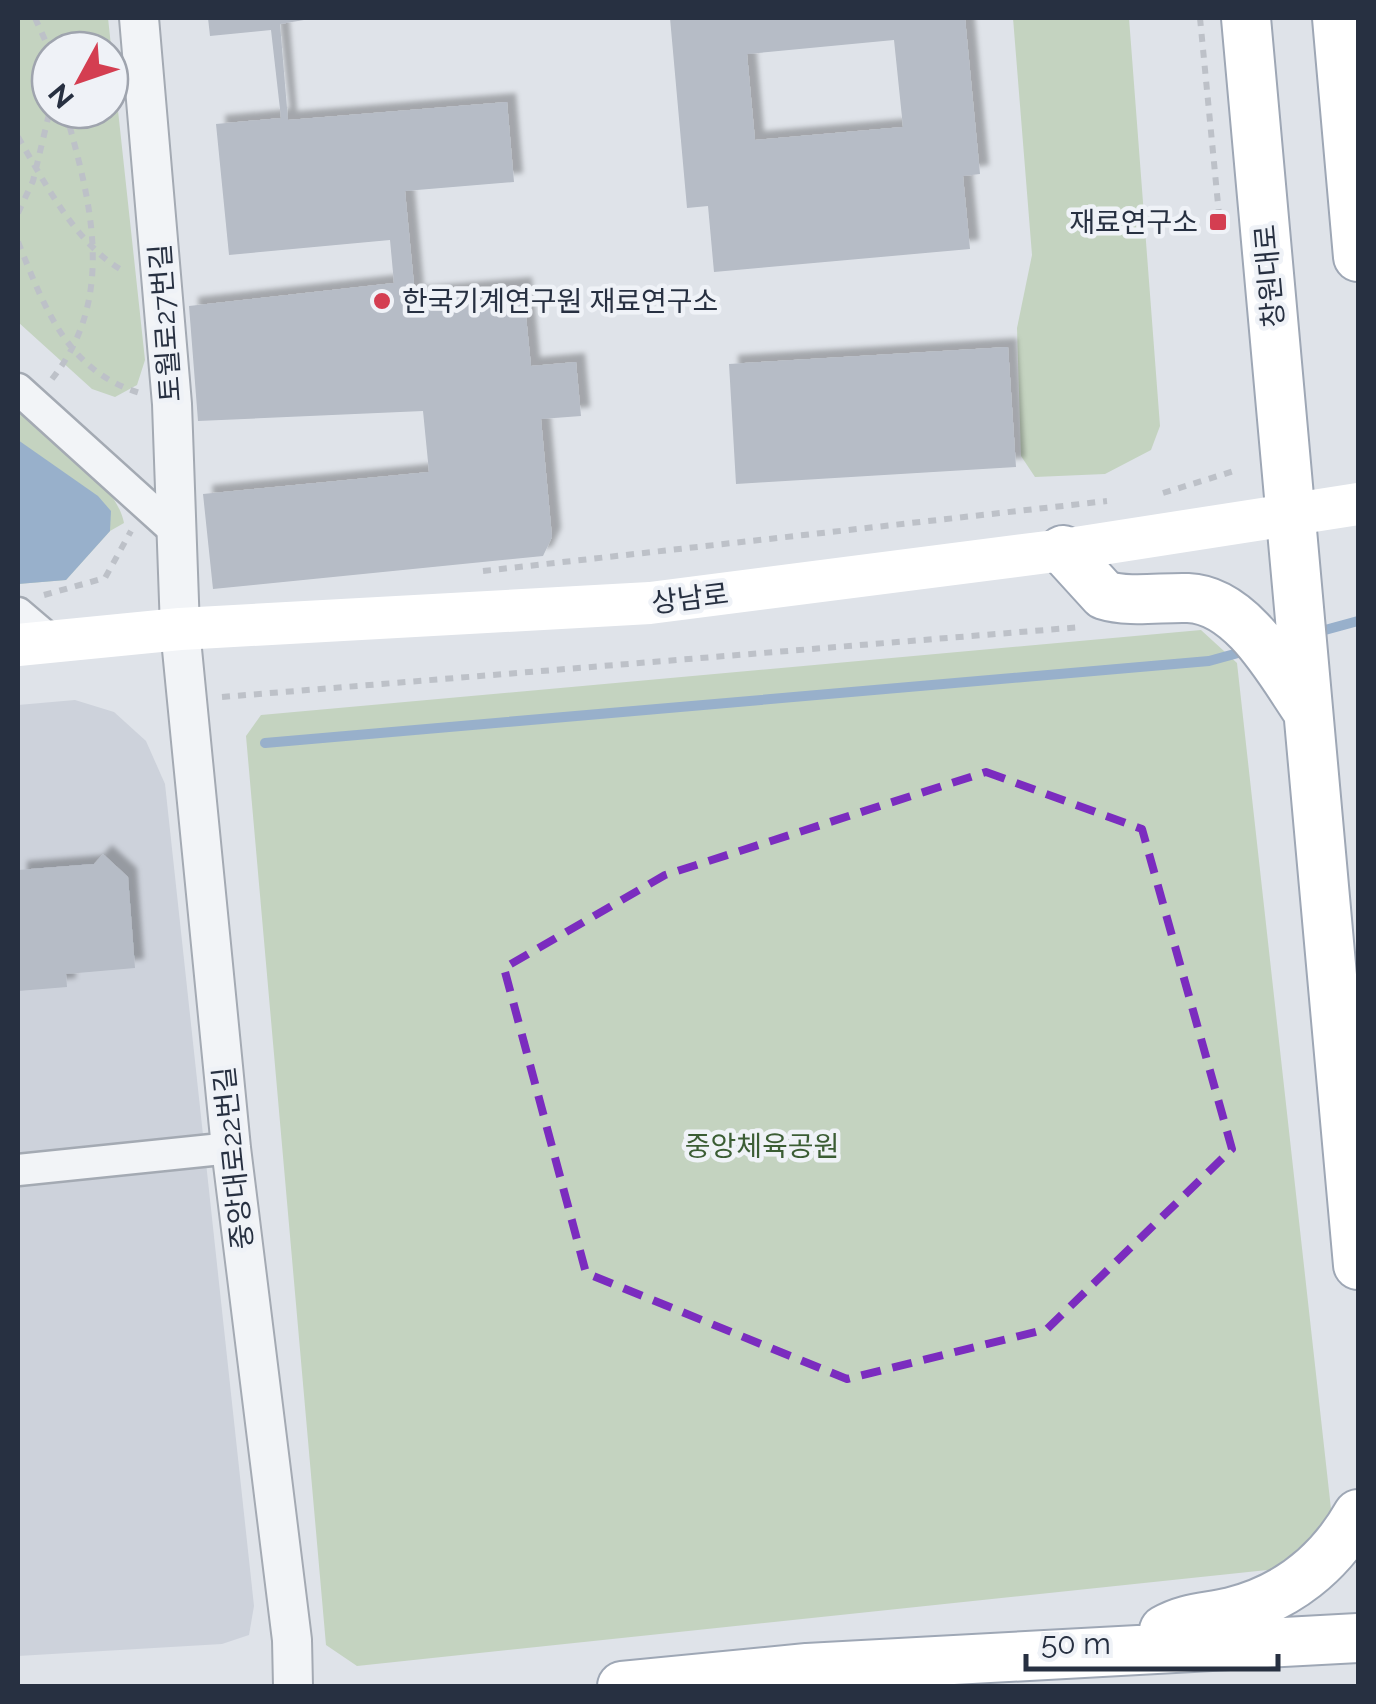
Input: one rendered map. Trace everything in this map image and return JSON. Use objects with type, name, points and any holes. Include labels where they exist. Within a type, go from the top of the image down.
[{"type":"main road","name":"창원대로","points":[[1246,18],[1358,1264]]},
{"type":"main road","points":[[1337,18],[1358,257]]},
{"type":"main road","name":"상남로","points":[[35,644],[180,629],[650,603],[1291,524],[1358,504]]},
{"type":"main road","points":[[1064,550],[1104,595],[1208,602],[1247,629],[1310,715]]},
{"type":"main road","points":[[1128,1651],[1185,1618],[1227,1613],[1286,1592],[1329,1554],[1358,1514]]},
{"type":"main road","points":[[622,1686],[807,1668],[1358,1638]]},
{"type":"street","name":"토월로27번길","points":[[139,18],[172,404],[180,629]]},
{"type":"street","points":[[18,389],[175,531]]},
{"type":"street","points":[[24,604],[35,644]]},
{"type":"street","name":"중앙대로22번길","points":[[180,629],[231,1148],[292,1640],[293,1686]]},
{"type":"street","points":[[18,1170],[231,1148]]},
{"type":"path","points":[[1200,18],[1222,247]]},
{"type":"path","points":[[18,214],[36,169],[45,130]]},
{"type":"path","points":[[48,384],[74,352],[95,280],[80,162],[71,130]]},
{"type":"path","points":[[18,137],[36,169],[92,243],[110,264],[127,273]]},
{"type":"path","points":[[18,242],[74,352],[107,383],[145,394]]},
{"type":"path","points":[[1157,496],[1234,471]]},
{"type":"path","points":[[24,604],[106,578],[130,531],[110,473]]},
{"type":"path","points":[[469,572],[646,556],[1118,500]]},
{"type":"path","points":[[216,697],[1102,626]]},
{"type":"highlighted area","points":[[986,772],[1142,829],[1232,1149],[1047,1329],[847,1379],[586,1273],[504,968],[665,875]]},
{"type":"shaded area","points":[[75,700],[114,712],[146,741],[165,784],[254,1606],[249,1635],[222,1644],[18,1656],[18,705]]},
{"type":"green space","points":[[18,18],[108,18],[109,30],[30,30],[30,130],[120,130],[145,360],[137,385],[115,397],[92,389],[18,322]]},
{"type":"green space","points":[[1013,18],[1129,18],[1160,426],[1151,450],[1105,474],[1035,477],[1021,456],[1017,328],[1032,255]]},
{"type":"green space","points":[[18,408],[109,491],[124,523],[110,531],[66,580],[18,584]]},
{"type":"green space","name":"중앙체육공원","points":[[1201,630],[1237,663],[1334,1536],[1286,1568],[357,1666],[326,1645],[246,736],[261,715]]},
{"type":"water","points":[[18,440],[98,496],[111,511],[110,531],[66,580],[18,584]]},
{"type":"building","name":"한국기계연구원 재료연구소","points":[[208,18],[316,18],[280,24],[288,120],[507,102],[514,182],[405,191],[415,295],[523,286],[531,366],[576,362],[581,416],[541,419],[552,537],[543,556],[213,589],[203,494],[429,472],[423,411],[198,421],[189,306],[394,283],[390,240],[229,255],[216,124],[281,118],[271,30],[210,36]]},
{"type":"building","name":"한국기계연구원 재료연구소","points":[[670,18],[965,18],[980,174],[963,176],[970,249],[714,272],[708,206],[687,208]],"holes":[[[894,40],[903,127],[755,140],[747,54]]]},
{"type":"building","name":"한국기계연구원 재료연구소","points":[[1008,347],[1016,467],[736,484],[729,364]]},
{"type":"building","points":[[103,854],[128,877],[135,968],[66,974],[67,987],[18,991],[18,870],[94,864]]},
{"type":"waterway","points":[[1314,633],[1358,621]]},
{"type":"waterway","points":[[265,743],[1209,661],[1249,650]]},
{"type":"place","name":"재료연구소","points":[[1218,222]]},
{"type":"place","name":"한국기계연구원 재료연구소","points":[[382,301]]}]
